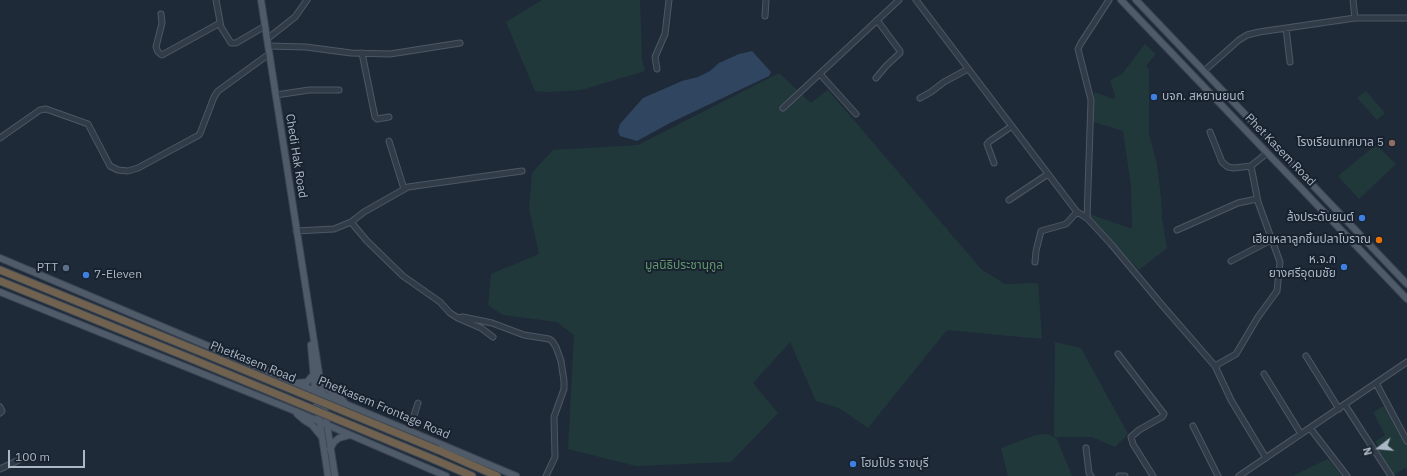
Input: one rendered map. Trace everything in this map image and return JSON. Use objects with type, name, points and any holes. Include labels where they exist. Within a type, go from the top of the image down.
[{"type":"highway","name":"Phetkasem Road","points":[[0,269],[438,450],[497,476]]},
{"type":"highway","name":"Phetkasem Road","points":[[0,282],[192,359],[472,476]]},
{"type":"main road","name":"Chedi Hak Road","points":[[261,0],[335,476]]},
{"type":"main road","name":"Phet Kasem Road","points":[[1121,0],[1407,299]]},
{"type":"main road","name":"Phet Kasem Road","points":[[1140,1],[1204,71],[1407,284]]},
{"type":"main road","name":"Phetkasem Frontage Road","points":[[0,258],[516,476]]},
{"type":"main road","points":[[0,292],[295,411],[446,476]]},
{"type":"main road","name":"Chedi Hak Road","points":[[309,316],[315,392],[328,476]]},
{"type":"main road","points":[[296,384],[307,382],[313,375]]},
{"type":"main road","points":[[320,380],[326,388],[341,398],[347,405]]},
{"type":"main road","points":[[295,411],[304,420],[312,425],[322,437]]},
{"type":"main road","points":[[330,449],[334,442],[339,438],[350,435]]},
{"type":"street","points":[[216,0],[220,23],[229,41],[233,44],[265,26]]},
{"type":"street","points":[[268,43],[295,17],[306,0]]},
{"type":"street","points":[[657,69],[655,57],[665,34],[669,0]]},
{"type":"street","points":[[766,0],[766,16]]},
{"type":"street","points":[[783,108],[899,0]]},
{"type":"street","points":[[916,0],[1077,212],[1087,218],[1111,244],[1215,366],[1231,400],[1266,458]]},
{"type":"street","points":[[1087,218],[1091,100],[1078,49],[1109,0]]},
{"type":"street","points":[[1353,0],[1355,18]]},
{"type":"street","points":[[161,14],[162,23],[156,47],[162,56],[220,23]]},
{"type":"street","points":[[1204,71],[1243,37],[1259,32],[1355,18],[1407,18]]},
{"type":"street","points":[[876,78],[900,53],[877,20]]},
{"type":"street","points":[[1286,28],[1290,62]]},
{"type":"street","points":[[268,43],[351,53],[390,54],[460,43]]},
{"type":"street","points":[[362,53],[375,117],[377,119],[389,117]]},
{"type":"street","points":[[0,138],[40,110],[46,109],[88,124],[110,166],[118,170],[128,171],[138,168],[199,135],[214,97],[218,91],[269,54]]},
{"type":"street","points":[[920,98],[944,82],[968,69]]},
{"type":"street","points":[[820,74],[856,114]]},
{"type":"street","points":[[276,95],[309,90],[339,90]]},
{"type":"street","points":[[994,163],[987,144],[1012,126]]},
{"type":"street","points":[[1210,132],[1222,162],[1228,167],[1234,168],[1251,166],[1267,153]]},
{"type":"street","points":[[389,141],[404,189]]},
{"type":"street","points":[[1215,366],[1236,354],[1258,317],[1277,291],[1280,262],[1257,199],[1251,166]]},
{"type":"street","points":[[296,231],[334,229],[351,222],[364,212],[408,187],[522,171]]},
{"type":"street","points":[[1009,200],[1048,174]]},
{"type":"street","points":[[1177,230],[1238,203],[1257,199]]},
{"type":"street","points":[[1035,262],[1041,231],[1066,224],[1077,212]]},
{"type":"street","points":[[351,222],[367,241],[403,276],[440,302],[450,313],[481,328],[493,337]]},
{"type":"street","points":[[1231,261],[1271,240]]},
{"type":"street","points":[[458,318],[463,317],[492,323],[524,335],[549,339],[556,347],[561,361],[564,389],[554,417],[555,457],[546,476]]},
{"type":"street","points":[[1118,354],[1164,414],[1162,417],[1139,430],[1131,438],[1133,444],[1153,476]]},
{"type":"street","points":[[1306,356],[1339,409]]},
{"type":"street","points":[[1238,476],[1407,362]]},
{"type":"street","points":[[1264,374],[1301,434]]},
{"type":"street","points":[[1376,383],[1407,441]]},
{"type":"street","points":[[409,430],[418,402]]},
{"type":"street","points":[[1345,405],[1391,476]]},
{"type":"street","points":[[0,407],[2,411],[0,413]]},
{"type":"street","points":[[1193,426],[1218,476]]},
{"type":"street","points":[[1310,428],[1347,476]]},
{"type":"street","points":[[1086,448],[1089,473],[1091,476]]},
{"type":"street","points":[[0,469],[21,459]]},
{"type":"street","points":[[1119,476],[1125,476]]},
{"type":"green space","points":[[542,0],[640,0],[642,60],[645,71],[581,90],[547,92],[535,91],[506,22]]},
{"type":"green space","points":[[1145,44],[1156,54],[1146,66],[1149,70],[1149,134],[1157,165],[1162,218],[1167,248],[1139,270],[1089,218],[1089,214],[1132,229],[1131,186],[1123,131],[1094,122],[1094,92],[1113,99],[1115,96],[1110,80],[1122,74]]},
{"type":"green space","name":"มูลนิธิประชานุกูล","points":[[779,73],[811,103],[828,90],[981,269],[1005,284],[1038,283],[1042,339],[947,330],[868,428],[839,408],[816,401],[790,342],[753,383],[778,413],[731,462],[636,466],[568,449],[574,335],[557,322],[503,315],[488,305],[491,274],[539,254],[529,209],[532,173],[553,150],[638,145]]},
{"type":"green space","points":[[1366,91],[1385,113],[1377,120],[1357,98]]},
{"type":"green space","points":[[1376,145],[1396,164],[1359,199],[1338,176]]},
{"type":"green space","points":[[1055,342],[1081,348],[1128,434],[1115,447],[1092,437],[1054,437]]},
{"type":"green space","points":[[1386,405],[1407,444],[1407,470],[1405,468],[1394,475],[1379,452],[1376,441],[1385,435],[1373,412]]},
{"type":"green space","points":[[1048,434],[1057,439],[1072,476],[1008,476],[1001,448],[1036,435]]},
{"type":"green space","points":[[1328,459],[1342,476],[1293,476],[1315,465]]},
{"type":"water","points":[[752,51],[771,72],[769,76],[670,123],[637,141],[620,136],[618,131],[620,124],[643,98],[682,81],[698,77],[710,71],[719,63],[739,54]]},
{"type":"place","name":"บจก. สหยานยนต์","points":[[1154,97]]},
{"type":"place","name":"โรงเรียนเทศบาล 5","points":[[1392,143]]},
{"type":"place","name":"ล้งประดับยนต์","points":[[1362,218]]},
{"type":"place","name":"เฮียเหลาลูกชิ้นปลาโบราณ","points":[[1379,240]]},
{"type":"place","name":"ห.จ.ก ยางศรีอุดมชัย","points":[[1344,267]]},
{"type":"place","name":"PTT","points":[[66,268]]},
{"type":"place","name":"7-Eleven","points":[[86,275]]},
{"type":"place","name":"โฮมโปร ราชบุรี","points":[[853,464]]}]
